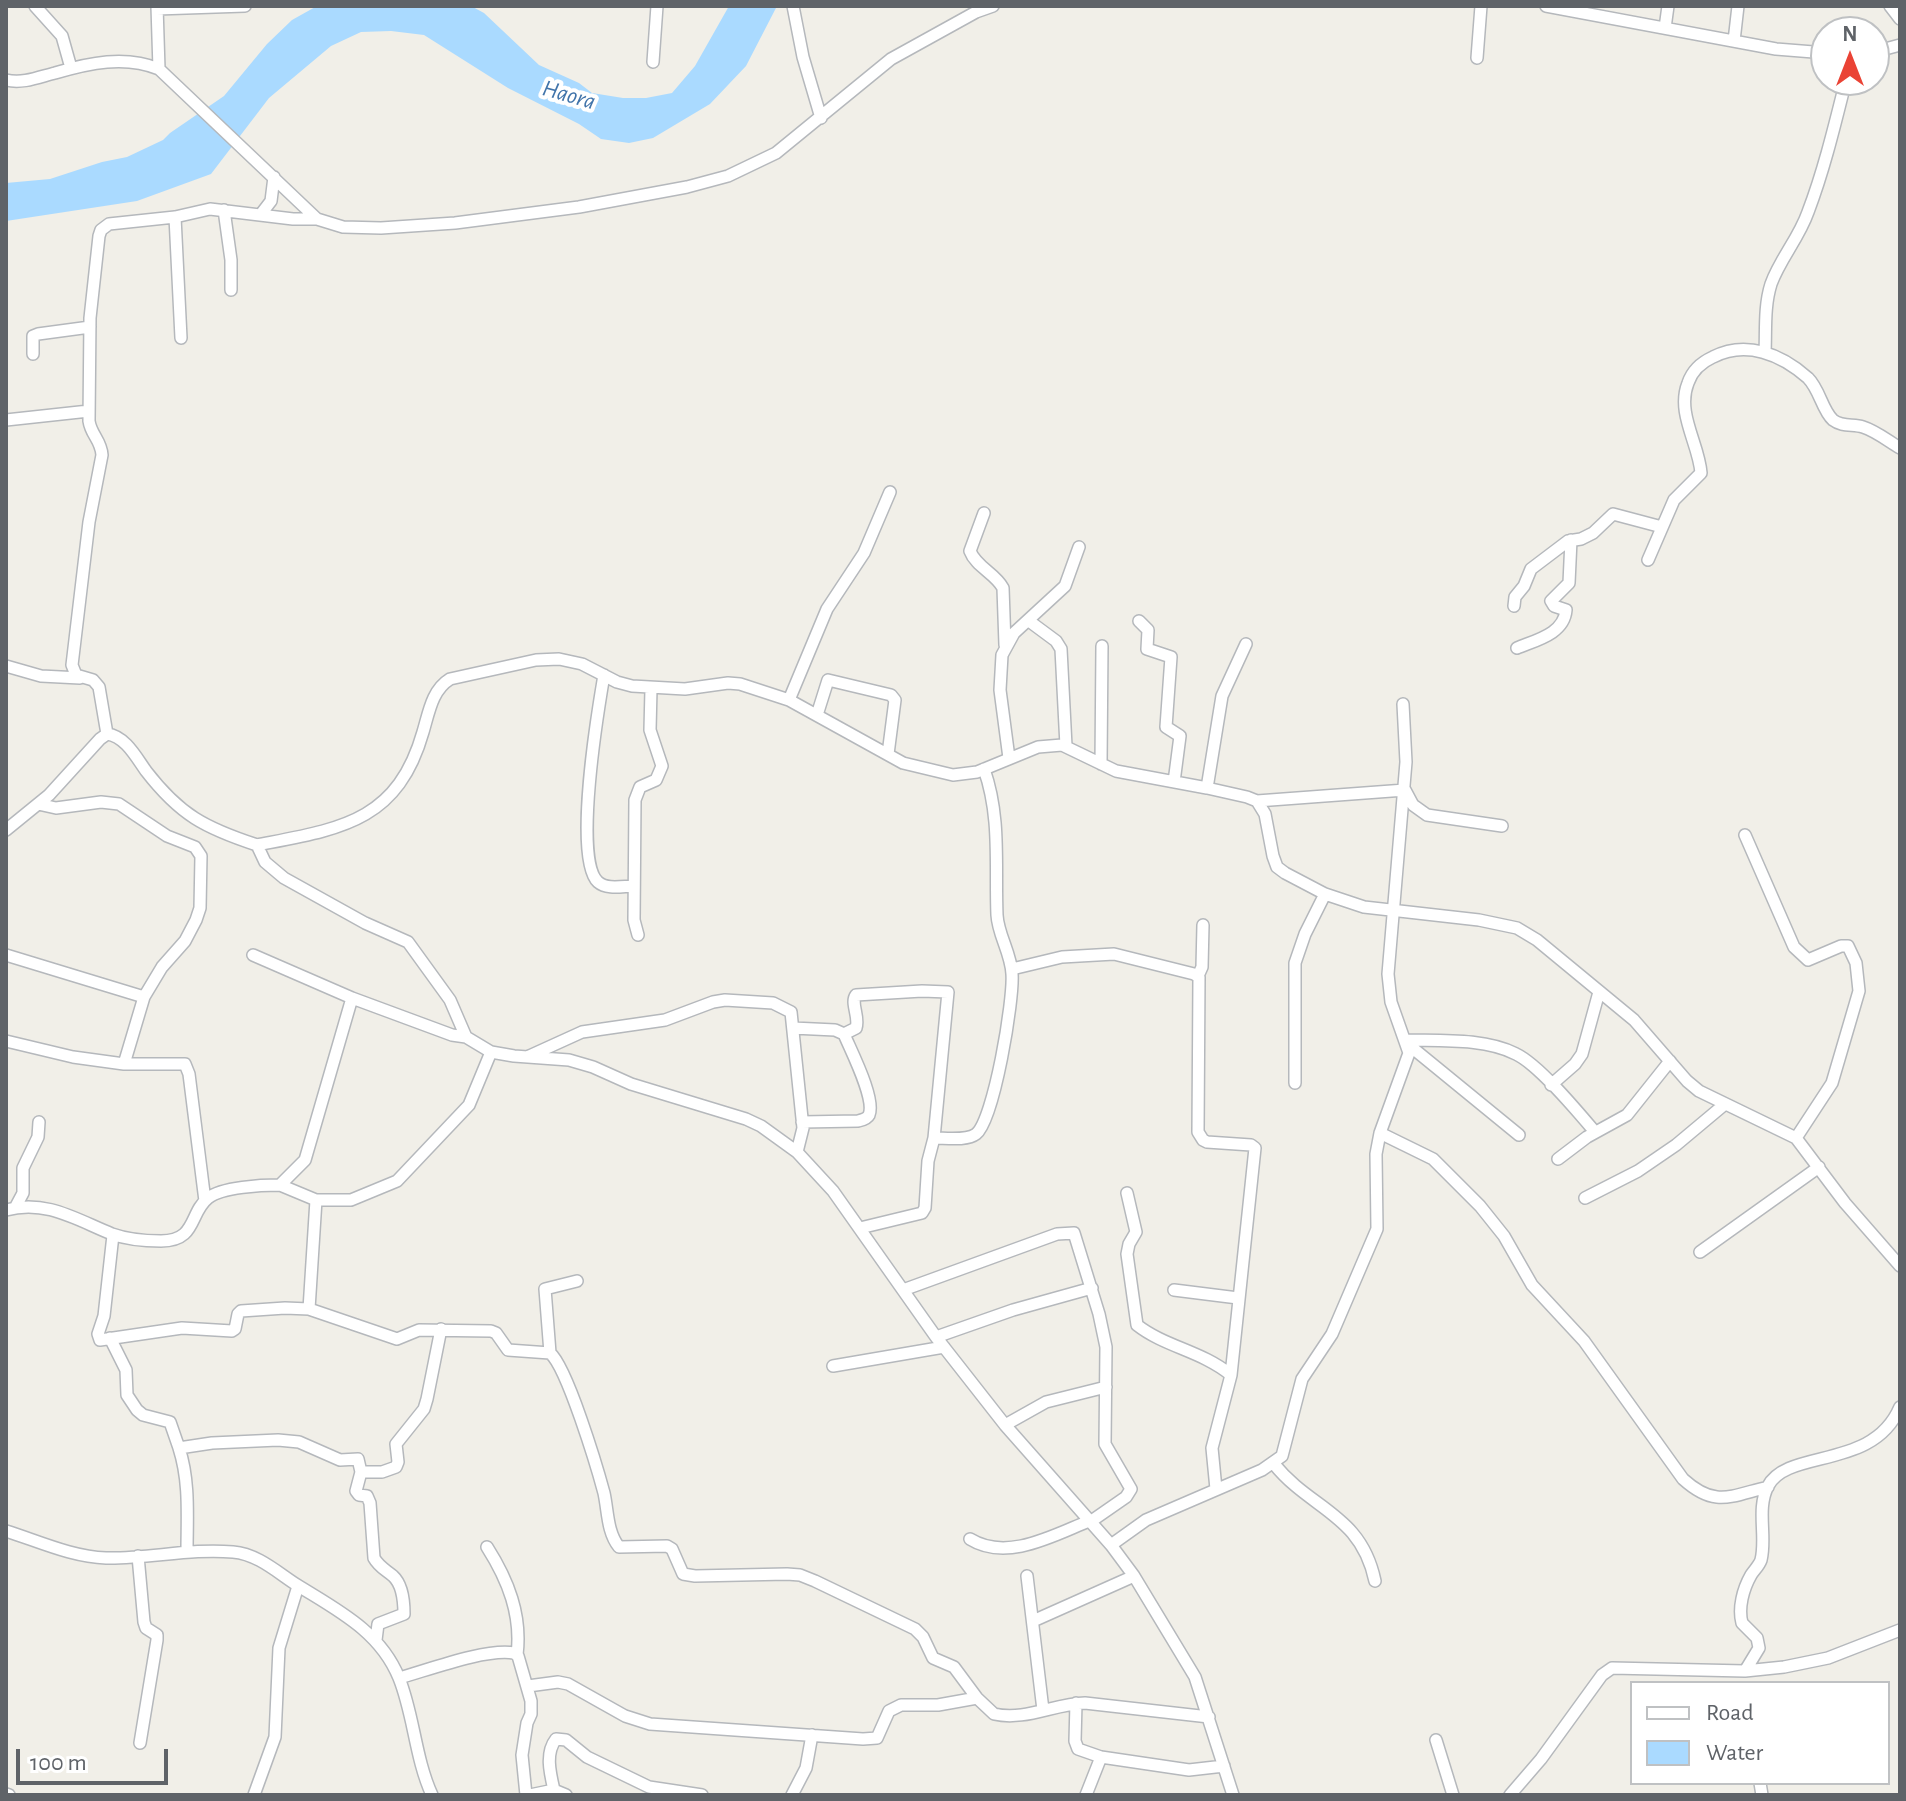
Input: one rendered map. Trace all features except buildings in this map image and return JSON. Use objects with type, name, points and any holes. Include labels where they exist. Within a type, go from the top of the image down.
[{"type":"street","points":[[35,6],[62,36],[71,68]]},
{"type":"street","points":[[159,69],[157,7],[245,6]]},
{"type":"street","points":[[653,62],[657,6]]},
{"type":"street","points":[[793,6],[803,57],[821,118]]},
{"type":"street","points":[[81,678],[76,675],[72,665],[89,522],[102,455],[102,444],[90,427],[90,327],[95,258],[101,230],[109,224],[175,217],[202,210],[224,210],[317,219],[343,227],[430,225],[579,207],[687,187],[728,176],[776,153],[891,59],[965,12],[993,6]]},
{"type":"street","points":[[1477,58],[1481,6]]},
{"type":"street","points":[[1546,6],[1788,51],[1810,52]]},
{"type":"street","points":[[1665,28],[1668,6]]},
{"type":"street","points":[[1734,41],[1738,6]]},
{"type":"street","points":[[1890,6],[1900,19]]},
{"type":"street","points":[[6,80],[25,81],[71,68],[116,61],[148,64],[159,69],[317,219]]},
{"type":"street","points":[[1765,353],[1771,284],[1810,209],[1842,96]]},
{"type":"street","points":[[261,214],[271,201],[271,174]]},
{"type":"street","points":[[224,210],[231,260],[231,290]]},
{"type":"street","points":[[175,217],[181,338]]},
{"type":"street","points":[[33,354],[33,336],[90,327]]},
{"type":"street","points":[[1648,560],[1674,500],[1701,473],[1686,406],[1688,382],[1700,364],[1727,351],[1744,347],[1791,364],[1820,393],[1833,420],[1860,426],[1900,448]]},
{"type":"street","points":[[6,420],[89,411]]},
{"type":"street","points":[[789,700],[827,609],[864,553],[890,492]]},
{"type":"street","points":[[984,513],[970,551],[974,560],[1003,588],[1005,646],[999,681],[1009,758]]},
{"type":"street","points":[[1514,606],[1515,595],[1522,589],[1531,569],[1571,540],[1593,533],[1613,514],[1662,527]]},
{"type":"street","points":[[1517,648],[1554,632],[1565,617],[1566,610],[1554,606],[1551,601],[1569,583],[1571,540]]},
{"type":"street","points":[[1005,646],[1014,633],[1065,586],[1079,547]]},
{"type":"street","points":[[1029,621],[1056,641],[1061,649],[1066,746]]},
{"type":"street","points":[[1139,621],[1148,630],[1147,649],[1171,657],[1166,727],[1180,736],[1174,782]]},
{"type":"street","points":[[1207,788],[1222,696],[1246,644]]},
{"type":"street","points":[[1101,764],[1102,646]]},
{"type":"street","points":[[7,827],[38,804],[107,734],[115,735],[128,747],[178,807],[216,830],[257,845],[340,827],[362,816],[394,793],[411,768],[433,698],[441,685],[450,679],[536,660],[571,661],[624,684],[651,689],[685,689],[728,683],[752,686],[789,700],[903,763],[953,775],[984,769],[1046,745],[1066,746],[1129,774],[1207,788],[1257,801],[1405,790]]},
{"type":"street","points":[[6,666],[41,676],[93,680],[99,687],[107,734]]},
{"type":"street","points":[[604,675],[587,816],[591,864],[596,880],[605,886],[634,886]]},
{"type":"street","points":[[817,715],[828,680],[891,695],[895,700],[888,754]]},
{"type":"street","points":[[638,935],[634,920],[633,814],[640,787],[656,780],[662,766],[650,730],[651,689]]},
{"type":"street","points":[[1111,1545],[1146,1520],[1274,1464],[1282,1456],[1302,1379],[1332,1334],[1377,1229],[1376,1154],[1380,1133],[1409,1059],[1389,989],[1392,912],[1405,790],[1403,704]]},
{"type":"street","points":[[934,1138],[971,1137],[982,1127],[1006,1033],[1012,969],[998,923],[997,834],[984,769]]},
{"type":"street","points":[[1405,790],[1413,805],[1427,815],[1502,826]]},
{"type":"street","points":[[1257,801],[1265,814],[1277,867],[1325,894],[1364,907],[1392,912],[1479,920],[1517,928],[1537,940],[1634,1020],[1699,1091],[1796,1138],[1845,1203],[1896,1252],[1900,1266]]},
{"type":"street","points":[[38,804],[56,808],[101,802],[119,804],[167,836],[195,847],[201,856],[200,908],[196,920],[185,941],[162,967],[144,997],[124,1064]]},
{"type":"street","points":[[1745,835],[1794,947],[1808,960],[1848,946],[1856,963],[1859,991],[1832,1083],[1796,1138]]},
{"type":"street","points":[[257,845],[265,862],[284,878],[365,923],[408,942],[450,1000],[466,1037]]},
{"type":"street","points":[[1295,1083],[1295,963],[1325,894]]},
{"type":"street","points":[[1203,925],[1202,967],[1198,976],[1198,1132],[1207,1142],[1251,1145],[1255,1148],[1231,1375],[1212,1448],[1216,1489]]},
{"type":"street","points":[[1012,969],[1062,957],[1114,954],[1198,976]]},
{"type":"street","points":[[6,955],[144,997]]},
{"type":"street","points":[[253,955],[352,998],[452,1035],[466,1037],[491,1052],[569,1060],[631,1084],[730,1113],[761,1126],[797,1152],[833,1191],[936,1337],[1005,1425],[1111,1545],[1134,1576],[1195,1677],[1233,1795]]},
{"type":"street","points":[[844,1034],[858,1024],[853,1001],[856,995],[948,992],[925,1208],[922,1213],[860,1228]]},
{"type":"street","points":[[1551,1085],[1582,1054],[1599,992]]},
{"type":"street","points":[[280,1185],[300,1169],[305,1160],[352,998]]},
{"type":"street","points":[[526,1057],[582,1032],[665,1020],[713,1002],[773,1003],[785,1007],[791,1012],[802,1122],[802,1137],[797,1152]]},
{"type":"street","points":[[793,1028],[835,1030],[844,1034],[865,1081],[869,1115],[858,1121],[802,1122]]},
{"type":"street","points":[[6,1041],[73,1057],[124,1064],[181,1063],[187,1067],[205,1201]]},
{"type":"street","points":[[1407,1044],[1456,1042],[1517,1054],[1595,1132]]},
{"type":"street","points":[[1407,1044],[1519,1135]]},
{"type":"street","points":[[11,1209],[36,1207],[56,1211],[95,1224],[113,1235],[164,1241],[190,1230],[205,1201],[217,1193],[280,1185],[316,1200],[351,1200],[397,1181],[469,1105],[491,1052]]},
{"type":"street","points":[[1558,1159],[1595,1132],[1627,1115],[1670,1061]]},
{"type":"street","points":[[1585,1198],[1638,1171],[1676,1145],[1725,1104]]},
{"type":"street","points":[[11,1209],[23,1193],[23,1168],[38,1137],[39,1122]]},
{"type":"street","points":[[1380,1133],[1433,1159],[1480,1206],[1504,1236],[1532,1285],[1584,1341],[1683,1479],[1697,1493],[1711,1498],[1726,1497],[1768,1487]]},
{"type":"street","points":[[1700,1252],[1819,1167]]},
{"type":"street","points":[[1127,1193],[1136,1232],[1127,1254],[1137,1325],[1149,1334],[1215,1362],[1231,1375]]},
{"type":"street","points":[[309,1309],[316,1200]]},
{"type":"street","points":[[903,1290],[1071,1231],[1078,1242],[1092,1288],[1106,1347],[1105,1444],[1131,1489],[1126,1497],[1089,1521],[1017,1547],[992,1548],[970,1539]]},
{"type":"street","points":[[113,1235],[104,1316],[98,1334],[100,1340],[182,1328],[232,1331],[241,1311],[285,1308],[309,1309],[397,1339],[414,1331],[491,1331],[508,1350],[550,1353]]},
{"type":"street","points":[[577,1281],[548,1287],[544,1293],[550,1353],[561,1368],[571,1395],[604,1494],[613,1537],[619,1547],[667,1546],[672,1549],[683,1574],[787,1574],[815,1581],[915,1629],[923,1637],[933,1658],[954,1667],[977,1698],[994,1714],[1025,1715],[1076,1703],[1209,1717]]},
{"type":"street","points":[[936,1337],[1013,1310],[1092,1288]]},
{"type":"street","points":[[1174,1290],[1238,1298]]},
{"type":"street","points":[[361,1472],[382,1472],[396,1467],[398,1439],[424,1409],[441,1329]]},
{"type":"street","points":[[110,1338],[126,1370],[127,1395],[139,1413],[170,1422],[186,1469],[187,1552]]},
{"type":"street","points":[[833,1366],[944,1347]]},
{"type":"street","points":[[1005,1425],[1046,1402],[1106,1387]]},
{"type":"street","points":[[1743,1675],[1759,1648],[1757,1638],[1742,1623],[1741,1604],[1747,1584],[1761,1562],[1763,1505],[1768,1487],[1781,1474],[1801,1464],[1839,1455],[1868,1443],[1888,1428],[1900,1407]]},
{"type":"street","points":[[179,1448],[250,1440],[299,1442],[340,1460],[358,1459],[361,1472],[356,1491],[359,1495],[367,1496],[370,1503],[374,1558],[399,1583],[404,1612],[402,1616],[378,1624],[376,1640]]},
{"type":"street","points":[[1274,1464],[1286,1479],[1346,1524],[1362,1545],[1375,1581]]},
{"type":"street","points":[[6,1531],[89,1557],[187,1552],[235,1552],[250,1556],[350,1618],[376,1640],[399,1678],[420,1763],[432,1795]]},
{"type":"street","points":[[487,1547],[508,1583],[515,1605],[517,1655],[528,1686],[531,1714],[522,1755],[528,1795],[554,1790],[566,1795]]},
{"type":"street","points":[[138,1556],[144,1622],[146,1628],[157,1635],[140,1743]]},
{"type":"street","points":[[1027,1576],[1043,1710]]},
{"type":"street","points":[[1033,1621],[1134,1576]]},
{"type":"street","points":[[254,1795],[275,1737],[279,1648],[298,1586]]},
{"type":"street","points":[[1510,1795],[1541,1759],[1593,1687],[1612,1668],[1743,1675],[1828,1658],[1900,1630]]},
{"type":"street","points":[[399,1678],[503,1652],[517,1655]]},
{"type":"street","points":[[528,1686],[558,1682],[568,1684],[625,1716],[650,1724],[873,1739],[879,1735],[889,1711],[901,1705],[938,1705],[977,1698]]},
{"type":"street","points":[[1076,1703],[1076,1746],[1082,1751],[1101,1757],[1189,1770],[1224,1766]]},
{"type":"street","points":[[792,1795],[806,1768],[812,1735]]},
{"type":"street","points":[[554,1790],[550,1772],[551,1748],[556,1739],[561,1739],[587,1757],[649,1787],[702,1795]]},
{"type":"street","points":[[1436,1740],[1453,1795]]},
{"type":"street","points":[[1086,1795],[1101,1757]]},
{"type":"water","name":"Haora","points":[[317,6],[471,6],[484,13],[539,65],[579,83],[592,93],[646,98],[672,93],[695,66],[729,6],[777,6],[746,66],[710,104],[653,138],[629,143],[601,139],[579,124],[508,88],[424,35],[391,31],[361,32],[331,46],[269,98],[211,174],[137,201],[6,221],[6,183],[50,179],[127,157],[163,140],[224,96],[267,44],[292,20]]}]
